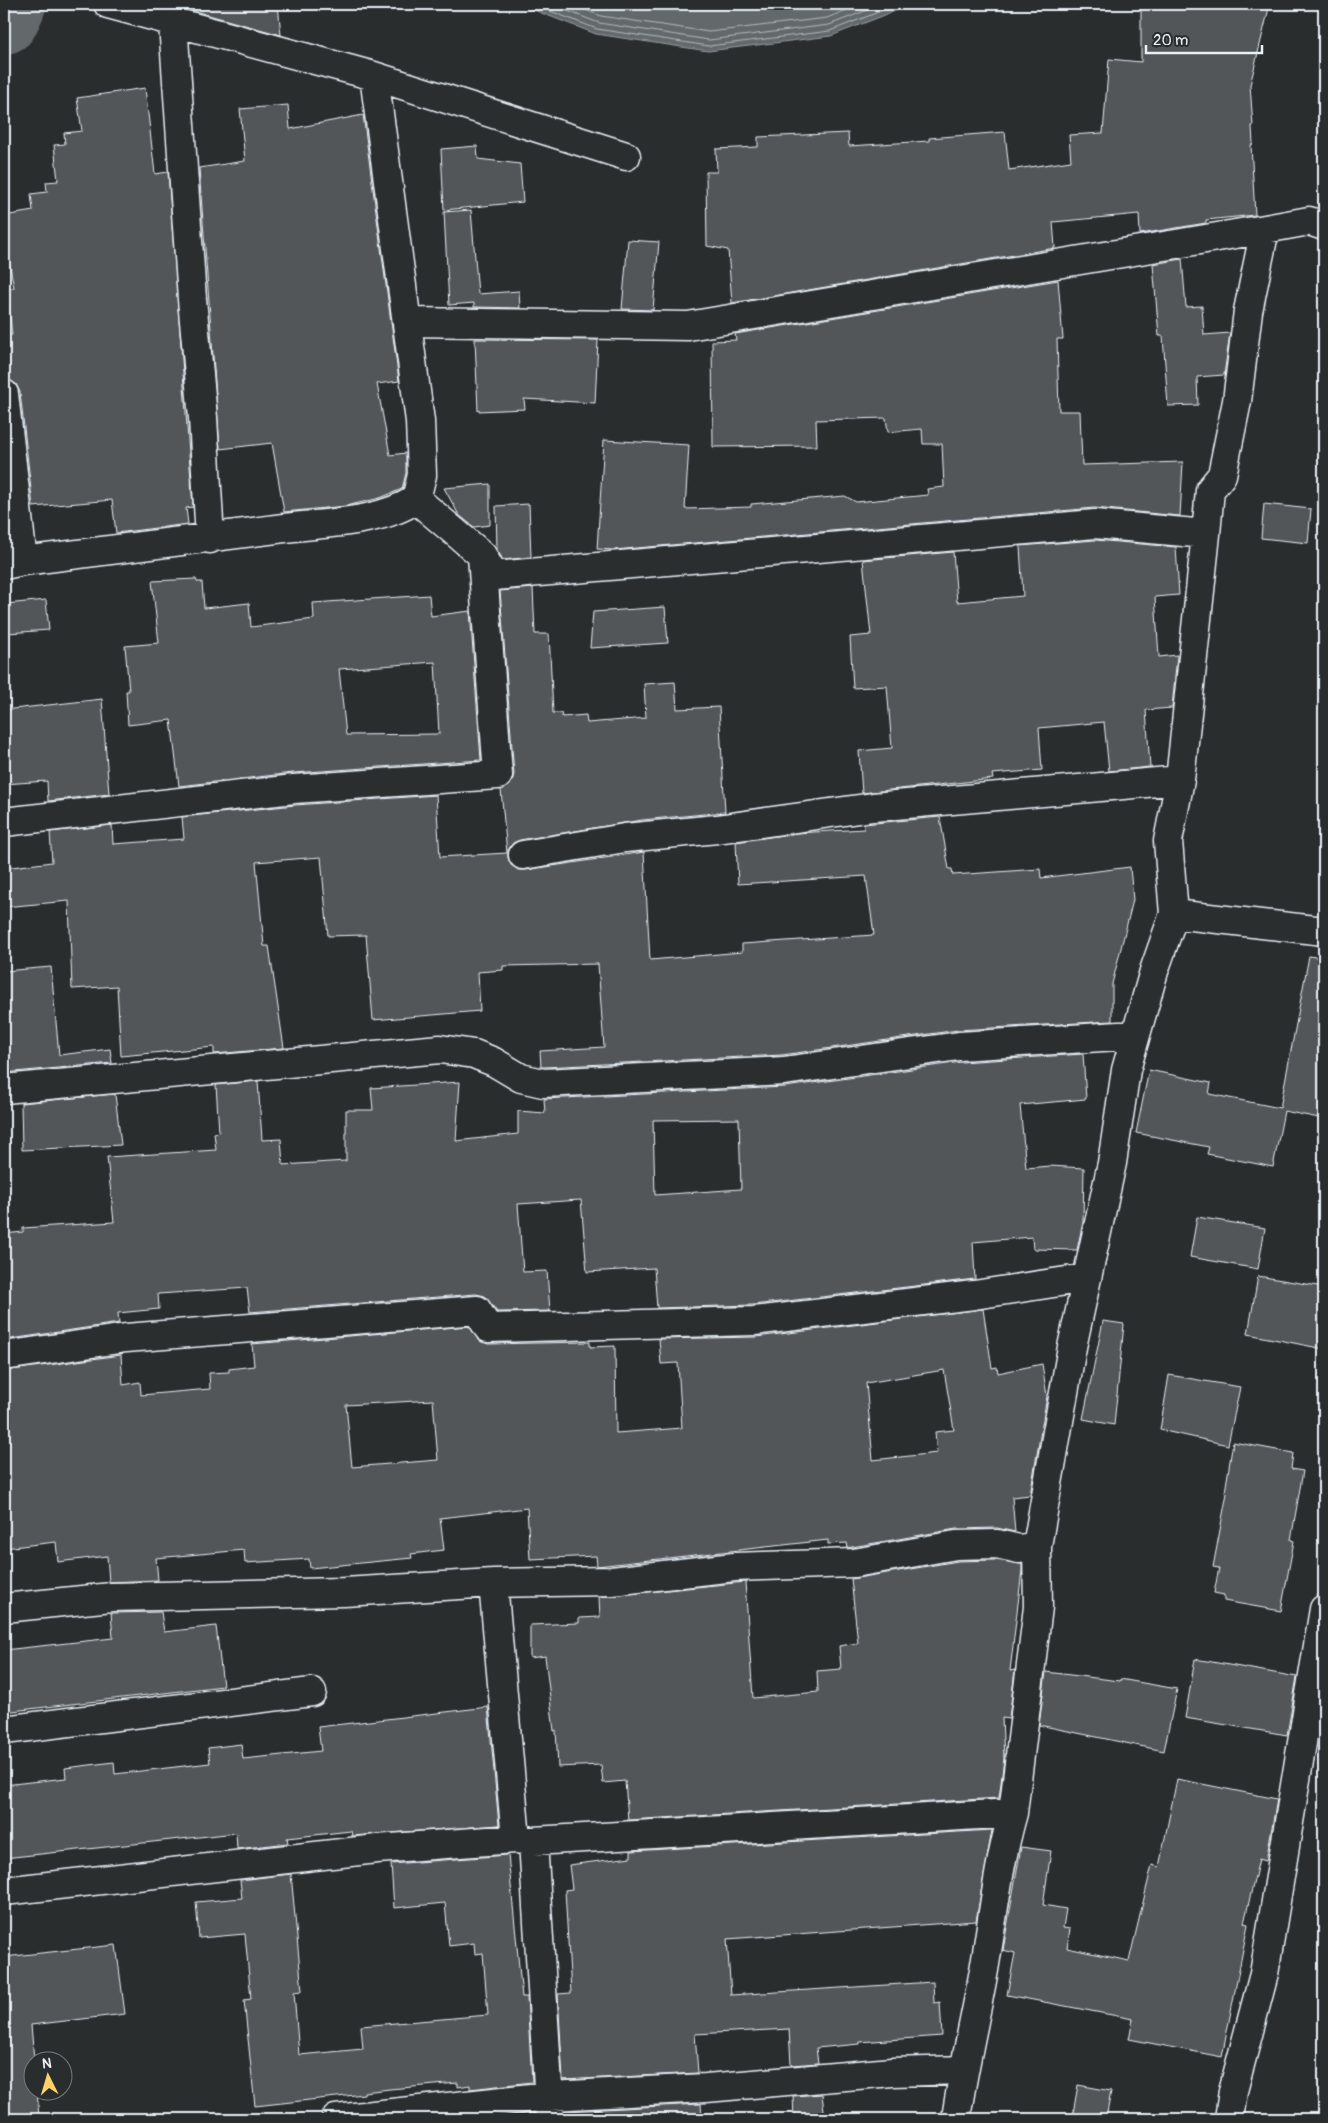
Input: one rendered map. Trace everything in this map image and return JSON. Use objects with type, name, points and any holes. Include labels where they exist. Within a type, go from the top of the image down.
[{"type":"street","points":[[108,4],[374,76],[626,156]]},
{"type":"street","points":[[173,23],[191,289],[204,428],[210,539]]},
{"type":"street","points":[[4,394],[13,563],[370,517],[401,509],[416,499],[422,475],[420,421],[374,76]]},
{"type":"street","points":[[407,322],[688,326],[1309,221],[1324,226]]},
{"type":"street","points":[[956,2119],[962,2070],[984,1971],[1004,1846],[1013,1814],[1038,1607],[1037,1546],[1086,1278],[1112,1163],[1126,1070],[1135,1035],[1174,914],[1168,841],[1180,780],[1210,490],[1222,475],[1237,401],[1248,311],[1264,230]]},
{"type":"street","points":[[416,499],[482,555],[494,576],[1095,524],[1206,534]]},
{"type":"street","points":[[4,822],[294,789],[498,775],[482,555]]},
{"type":"street","points":[[523,855],[626,838],[716,829],[874,806],[1180,780]]},
{"type":"street","points":[[1174,914],[1324,931]]},
{"type":"street","points":[[4,1089],[440,1049],[474,1054],[494,1062],[521,1078],[543,1083],[784,1071],[960,1046],[1135,1035]]},
{"type":"street","points":[[4,1356],[126,1338],[477,1310],[488,1328],[754,1321],[974,1295],[1086,1278]]},
{"type":"street","points":[[4,1608],[112,1597],[344,1592],[493,1583],[612,1581],[734,1567],[854,1563],[956,1545],[996,1544],[1018,1549],[1037,1546]]},
{"type":"street","points":[[493,1583],[525,1840],[550,2108]]},
{"type":"street","points":[[1229,2119],[1233,2091],[1264,1974],[1324,1609]]},
{"type":"street","points":[[4,1730],[312,1692]]},
{"type":"street","points":[[4,1891],[377,1849],[1013,1814]]},
{"type":"street","points":[[336,2119],[550,2108],[706,2088],[892,2072],[962,2070]]},
{"type":"water","points":[[518,4],[913,4],[831,36],[708,51],[596,34]]},
{"type":"building","points":[[176,4],[278,4],[281,35],[176,6]]},
{"type":"building","points":[[1141,4],[1270,4],[1250,85],[1255,215],[1206,220],[1206,223],[1140,234],[1139,214],[1053,222],[1055,248],[732,303],[728,250],[707,246],[706,172],[717,172],[716,149],[758,147],[758,137],[848,133],[849,146],[929,141],[929,138],[1005,132],[1009,170],[1071,161],[1069,135],[1103,133],[1109,59],[1141,62]]},
{"type":"building","points":[[145,88],[155,174],[168,172],[193,507],[186,508],[188,524],[116,533],[112,500],[33,507],[20,392],[16,384],[4,379],[4,335],[12,335],[7,288],[14,288],[4,234],[4,216],[33,211],[31,194],[47,192],[46,182],[58,181],[54,145],[65,144],[64,133],[82,131],[77,98]]},
{"type":"building","points":[[288,105],[290,129],[363,115],[399,381],[377,384],[390,455],[406,453],[406,473],[402,489],[380,498],[346,506],[284,512],[272,443],[220,449],[199,168],[245,161],[240,109]]},
{"type":"building","points":[[477,146],[478,159],[520,164],[523,202],[444,210],[441,149]]},
{"type":"building","points":[[471,210],[478,294],[519,291],[520,308],[474,307],[474,303],[449,305],[444,212]]},
{"type":"building","points":[[628,240],[659,242],[653,310],[622,309]]},
{"type":"building","points":[[1182,259],[1186,307],[1202,306],[1204,335],[1230,333],[1224,375],[1197,377],[1198,405],[1168,406],[1163,336],[1159,336],[1153,264]]},
{"type":"building","points":[[1058,280],[1063,339],[1057,339],[1059,411],[1080,411],[1082,465],[1183,462],[1180,516],[1094,508],[614,550],[597,549],[604,440],[689,445],[685,509],[751,507],[751,504],[845,496],[856,502],[928,495],[927,489],[944,487],[942,444],[923,444],[922,429],[888,432],[886,418],[816,420],[817,446],[713,447],[712,341],[736,340],[735,334]]},
{"type":"building","points":[[475,339],[598,340],[595,403],[524,399],[525,409],[478,411]]},
{"type":"building","points":[[490,484],[490,525],[474,527],[459,515],[444,488]]},
{"type":"building","points":[[529,504],[531,557],[503,560],[497,550],[496,506]]},
{"type":"building","points":[[1264,504],[1311,509],[1308,543],[1261,538]]},
{"type":"building","points":[[1095,540],[1176,547],[1179,595],[1155,597],[1159,657],[1177,655],[1172,708],[1146,710],[1150,767],[1109,771],[1104,722],[1039,728],[1042,770],[992,774],[993,779],[862,793],[859,751],[892,748],[887,686],[853,688],[850,637],[871,635],[863,560],[953,552],[957,602],[1023,596],[1020,546]]},
{"type":"building","points":[[196,579],[197,582],[202,582],[204,608],[249,603],[251,627],[314,619],[313,603],[429,595],[431,616],[470,611],[481,760],[293,773],[179,786],[171,720],[128,725],[126,691],[129,691],[125,646],[159,643],[152,581]],"holes":[[[435,662],[439,734],[346,735],[339,669]]]},
{"type":"building","points":[[533,588],[535,634],[549,634],[553,713],[561,713],[562,717],[586,715],[587,723],[646,718],[644,684],[675,682],[677,709],[719,707],[725,812],[642,820],[520,840],[513,843],[508,850],[508,858],[511,865],[518,870],[526,870],[644,852],[650,960],[742,952],[742,944],[874,935],[866,876],[738,884],[736,842],[797,833],[864,829],[864,824],[940,817],[949,869],[952,869],[953,875],[1040,869],[1041,878],[1130,867],[1133,900],[1112,984],[1112,1021],[958,1030],[782,1055],[541,1067],[540,1051],[604,1047],[598,964],[503,966],[503,970],[478,972],[480,1011],[373,1020],[366,935],[328,936],[321,857],[256,862],[264,946],[269,946],[284,1048],[214,1054],[214,1047],[121,1056],[117,986],[72,989],[69,901],[4,907],[4,868],[52,862],[50,832],[112,825],[113,844],[184,839],[182,817],[295,805],[436,795],[440,857],[507,853],[501,790],[512,782],[514,774],[500,591]]},
{"type":"building","points":[[46,600],[49,630],[8,633],[6,604]]},
{"type":"building","points":[[665,607],[668,643],[590,648],[593,612]]},
{"type":"building","points":[[102,699],[109,794],[48,801],[47,781],[4,784],[4,710]]},
{"type":"building","points":[[1309,956],[1324,958],[1324,1119],[1284,1111],[1273,1167],[1207,1154],[1209,1147],[1136,1133],[1149,1070],[1211,1083],[1209,1094],[1280,1108]]},
{"type":"building","points":[[51,967],[59,1055],[110,1049],[112,1063],[4,1073],[4,971]]},
{"type":"building","points":[[1083,1054],[1086,1099],[1020,1105],[1026,1168],[1050,1166],[1084,1168],[1083,1222],[1077,1250],[1033,1249],[1032,1237],[973,1242],[975,1279],[753,1305],[657,1308],[654,1268],[587,1272],[581,1200],[518,1204],[523,1272],[547,1271],[550,1311],[497,1312],[485,1296],[476,1294],[250,1312],[247,1288],[158,1294],[159,1309],[118,1313],[119,1323],[4,1340],[4,1234],[23,1232],[23,1228],[114,1222],[107,1157],[216,1150],[214,1133],[219,1132],[216,1085],[258,1081],[262,1140],[281,1139],[283,1165],[346,1161],[346,1110],[373,1110],[371,1088],[460,1082],[456,1141],[518,1134],[518,1111],[545,1113],[544,1099],[785,1087],[961,1062]],"holes":[[[739,1119],[741,1189],[655,1195],[653,1120]]]},
{"type":"building","points":[[115,1094],[121,1145],[22,1150],[21,1103]]},
{"type":"building","points":[[1197,1217],[1265,1228],[1258,1269],[1190,1257]]},
{"type":"building","points":[[1258,1276],[1324,1287],[1324,1349],[1248,1334]]},
{"type":"building","points":[[983,1309],[992,1368],[997,1367],[998,1373],[1042,1364],[1047,1396],[1030,1495],[1012,1497],[1015,1532],[997,1528],[956,1529],[848,1548],[847,1543],[828,1544],[828,1540],[597,1566],[596,1556],[530,1559],[527,1508],[440,1518],[444,1550],[411,1554],[412,1558],[310,1568],[309,1559],[245,1563],[244,1550],[156,1558],[158,1580],[109,1582],[107,1556],[58,1562],[56,1542],[4,1548],[4,1371],[121,1355],[123,1385],[140,1382],[141,1395],[210,1389],[209,1373],[229,1372],[229,1369],[254,1366],[252,1344],[469,1326],[480,1341],[488,1344],[590,1342],[590,1347],[615,1346],[616,1433],[682,1428],[678,1363],[661,1364],[659,1339],[756,1337]],"holes":[[[944,1370],[954,1430],[935,1432],[937,1453],[873,1460],[866,1383]],[[433,1400],[438,1460],[352,1467],[346,1405]]]},
{"type":"building","points":[[1103,1321],[1124,1324],[1114,1425],[1083,1419]]},
{"type":"building","points":[[1169,1375],[1240,1387],[1228,1445],[1160,1430]]},
{"type":"building","points":[[1233,1442],[1293,1453],[1291,1469],[1303,1471],[1291,1540],[1294,1541],[1281,1611],[1224,1601],[1224,1595],[1214,1593],[1219,1568],[1213,1567],[1227,1493],[1225,1492]]},
{"type":"building","points":[[995,1560],[1022,1564],[1010,1671],[1015,1670],[1009,1719],[1002,1718],[1004,1759],[999,1798],[628,1820],[625,1781],[603,1783],[601,1765],[558,1767],[556,1730],[554,1731],[545,1656],[530,1658],[530,1625],[579,1623],[579,1618],[600,1617],[599,1597],[745,1582],[753,1698],[818,1692],[817,1671],[841,1669],[839,1646],[858,1643],[851,1579],[958,1561]]},
{"type":"building","points":[[161,1612],[164,1632],[216,1626],[223,1686],[4,1712],[4,1650],[113,1638],[111,1613]]},
{"type":"building","points":[[1195,1659],[1297,1677],[1287,1735],[1185,1718]]},
{"type":"building","points":[[1046,1672],[1120,1681],[1120,1679],[1177,1689],[1164,1751],[1039,1725]]},
{"type":"building","points":[[1324,1704],[1324,1741],[1318,1740]]},
{"type":"building","points":[[488,1707],[499,1825],[352,1836],[351,1831],[287,1838],[288,1843],[237,1849],[236,1833],[4,1858],[4,1785],[66,1778],[65,1768],[114,1762],[115,1774],[210,1763],[208,1748],[241,1744],[243,1759],[321,1751],[318,1727]]},
{"type":"building","points":[[1177,1779],[1277,1799],[1266,1861],[1259,1859],[1244,1923],[1248,1924],[1222,2057],[1129,2039],[1133,2019],[1007,1995],[1015,1953],[1003,1950],[1021,1847],[1051,1851],[1043,1905],[1066,1909],[1063,1928],[1070,1929],[1067,1948],[1129,1961],[1152,1865],[1159,1867]]},
{"type":"building","points":[[992,1830],[976,1921],[727,1939],[731,1995],[933,1982],[934,2003],[940,2002],[942,2036],[860,2042],[860,2044],[816,2048],[818,2063],[791,2065],[789,2029],[695,2034],[698,2073],[563,2080],[558,1994],[571,1993],[565,1890],[572,1889],[569,1865],[631,1857],[631,1851]]},
{"type":"building","points":[[508,1855],[522,1997],[527,1997],[532,2082],[470,2089],[470,2085],[458,2087],[458,2083],[390,2089],[364,2092],[364,2094],[255,2106],[244,2000],[251,1999],[245,1934],[199,1938],[196,1902],[242,1898],[240,1880],[291,1874],[302,1991],[294,1992],[299,2055],[363,2049],[361,2026],[488,2015],[483,1953],[475,1954],[474,1943],[449,1946],[445,1903],[394,1908],[391,1864]]},
{"type":"building","points":[[116,1945],[125,2014],[31,2025],[33,2050],[22,2050],[22,2100],[38,2100],[39,2119],[4,2119],[4,1957]]},
{"type":"building","points":[[1078,2085],[1111,2091],[1106,2119],[1072,2119]]},
{"type":"building","points":[[822,2094],[825,2119],[794,2119],[793,2096]]},
{"type":"building","points":[[701,2104],[702,2119],[565,2119],[565,2111]]},
{"type":"building","points":[[534,2113],[534,2119],[480,2119]]},
{"type":"waterway","points":[[4,19],[11,4]]}]
